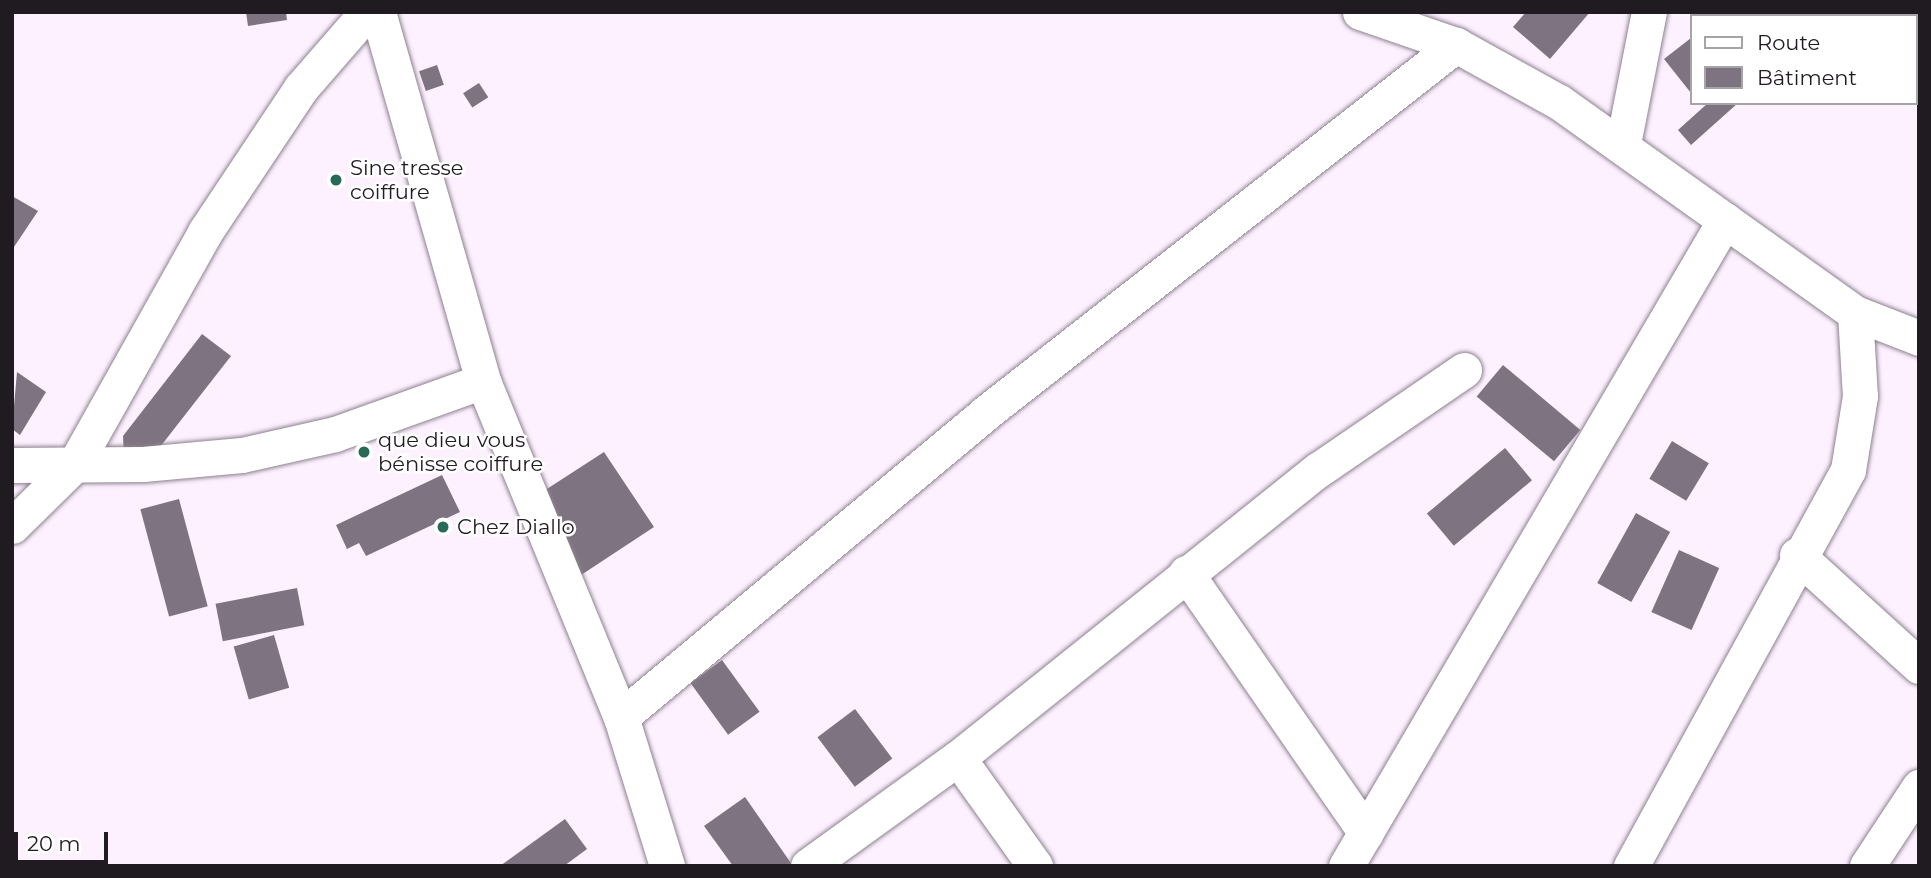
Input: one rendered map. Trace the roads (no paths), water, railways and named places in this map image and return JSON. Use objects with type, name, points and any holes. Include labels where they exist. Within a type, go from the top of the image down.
[{"type":"street","points":[[12,526],[75,464],[205,232],[301,88],[367,12]]},
{"type":"street","points":[[378,12],[483,381],[621,716],[667,866]]},
{"type":"street","points":[[1360,12],[1456,45],[1623,144],[1855,313],[1919,338]]},
{"type":"street","points":[[1623,144],[1649,12]]},
{"type":"street","points":[[621,716],[988,411],[1456,45]]},
{"type":"street","points":[[1346,866],[1725,219]]},
{"type":"street","points":[[1631,866],[1797,555],[1848,470],[1860,396],[1855,313]]},
{"type":"street","points":[[808,866],[958,758],[1186,573],[1395,413],[1464,370]]},
{"type":"street","points":[[12,465],[143,464],[298,444],[483,381]]},
{"type":"street","points":[[1797,555],[1919,666]]},
{"type":"street","points":[[1186,573],[1366,833]]},
{"type":"street","points":[[958,758],[1035,866]]},
{"type":"street","points":[[1867,866],[1919,787]]},
{"type":"place","name":"Sine tresse coiffure","points":[[336,180]]},
{"type":"place","name":"que dieu vous bénisse coiffure","points":[[364,452]]},
{"type":"place","name":"Chez Diallo","points":[[443,527]]}]
